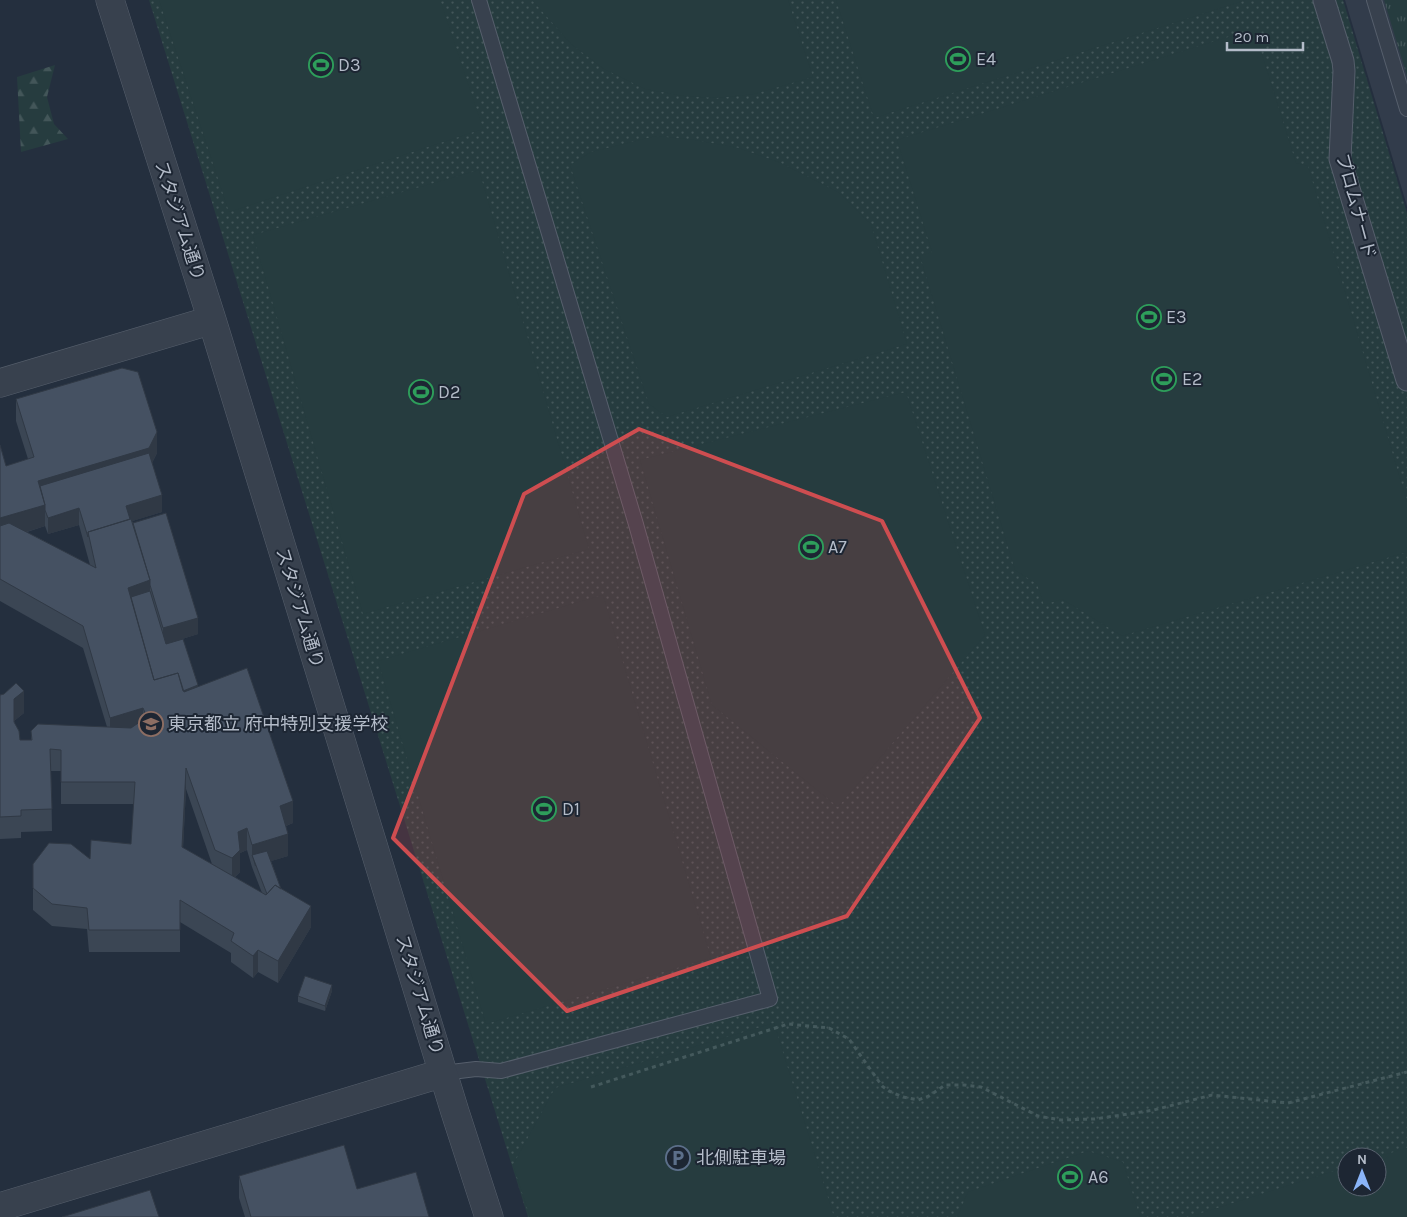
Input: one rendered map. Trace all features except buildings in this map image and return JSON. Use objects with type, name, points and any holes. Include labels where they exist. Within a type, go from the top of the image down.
[{"type":"street","name":"スタジアム通り","points":[[110,0],[212,320],[489,1217]]},
{"type":"street","name":"プロムナード","points":[[1324,0],[1344,71],[1340,159],[1407,380]]},
{"type":"street","points":[[0,383],[212,320]]},
{"type":"street","points":[[0,1207],[443,1073]]},
{"type":"lane","points":[[443,1073],[476,1069],[501,1071],[770,999],[632,511],[479,0]]},
{"type":"lane","points":[[1374,0],[1407,110]]},
{"type":"path","points":[[591,1088],[788,1024],[829,1028],[849,1039],[882,1086],[903,1097],[918,1100],[929,1096],[944,1085],[964,1085],[981,1088],[1038,1116],[1061,1120],[1095,1119],[1154,1110],[1212,1095],[1288,1104],[1407,1072]]},
{"type":"highlighted area","points":[[639,429],[882,521],[980,718],[847,916],[567,1011],[393,838],[524,494]]},
{"type":"shaded area","points":[[1345,0],[1407,0],[1407,206]]},
{"type":"green space","points":[[149,0],[1343,0],[1407,213],[1407,1217],[528,1217]]},
{"type":"green space","name":"D3","points":[[159,0],[440,0],[483,129],[229,212]]},
{"type":"green space","points":[[532,0],[788,0],[813,77],[754,94],[717,98],[684,96],[645,89],[604,69],[571,44]]},
{"type":"green space","name":"E4","points":[[836,0],[1246,0],[874,118]]},
{"type":"green space","points":[[1384,0],[1407,0],[1407,76]]},
{"type":"green space","name":"E2","points":[[1254,29],[1296,163],[1308,166],[1407,502],[1407,552],[1122,636],[1062,599],[1044,605],[1037,584],[1015,570],[920,256],[932,252],[897,140]]},
{"type":"green space","points":[[55,65],[47,97],[54,124],[68,139],[21,152],[17,77]]},
{"type":"green space","points":[[656,136],[695,140],[739,148],[781,163],[838,192],[871,224],[907,344],[667,417],[649,404],[570,165],[591,152]]},
{"type":"green space","name":"D2","points":[[479,170],[589,549],[363,614],[253,235]]},
{"type":"green space","name":"A7","points":[[906,392],[985,635],[838,807],[712,705],[640,460]]},
{"type":"green space","name":"D1","points":[[603,595],[711,958],[486,1024],[378,661]]},
{"type":"green space","name":"北側駐車場","points":[[774,1023],[834,1217],[530,1217],[513,1165],[555,1088]]},
{"type":"green space","points":[[1407,1148],[1407,1217],[1196,1217],[1195,1215],[1337,1170],[1337,1197],[1387,1197],[1387,1154]]},
{"type":"green space","name":"A6","points":[[1088,1151],[1123,1162],[1140,1217],[957,1217],[968,1192]]},
{"type":"place","name":"E4","points":[[958,59]]},
{"type":"place","name":"D3","points":[[321,65]]},
{"type":"place","name":"E3","points":[[1149,317]]},
{"type":"place","name":"E2","points":[[1164,379]]},
{"type":"place","name":"D2","points":[[421,392]]},
{"type":"place","name":"A7","points":[[811,547]]},
{"type":"place","name":"東京都立 府中特別支援学校","points":[[151,724]]},
{"type":"place","name":"D1","points":[[544,809]]},
{"type":"place","name":"北側駐車場","points":[[678,1158]]},
{"type":"place","name":"A6","points":[[1070,1177]]}]
